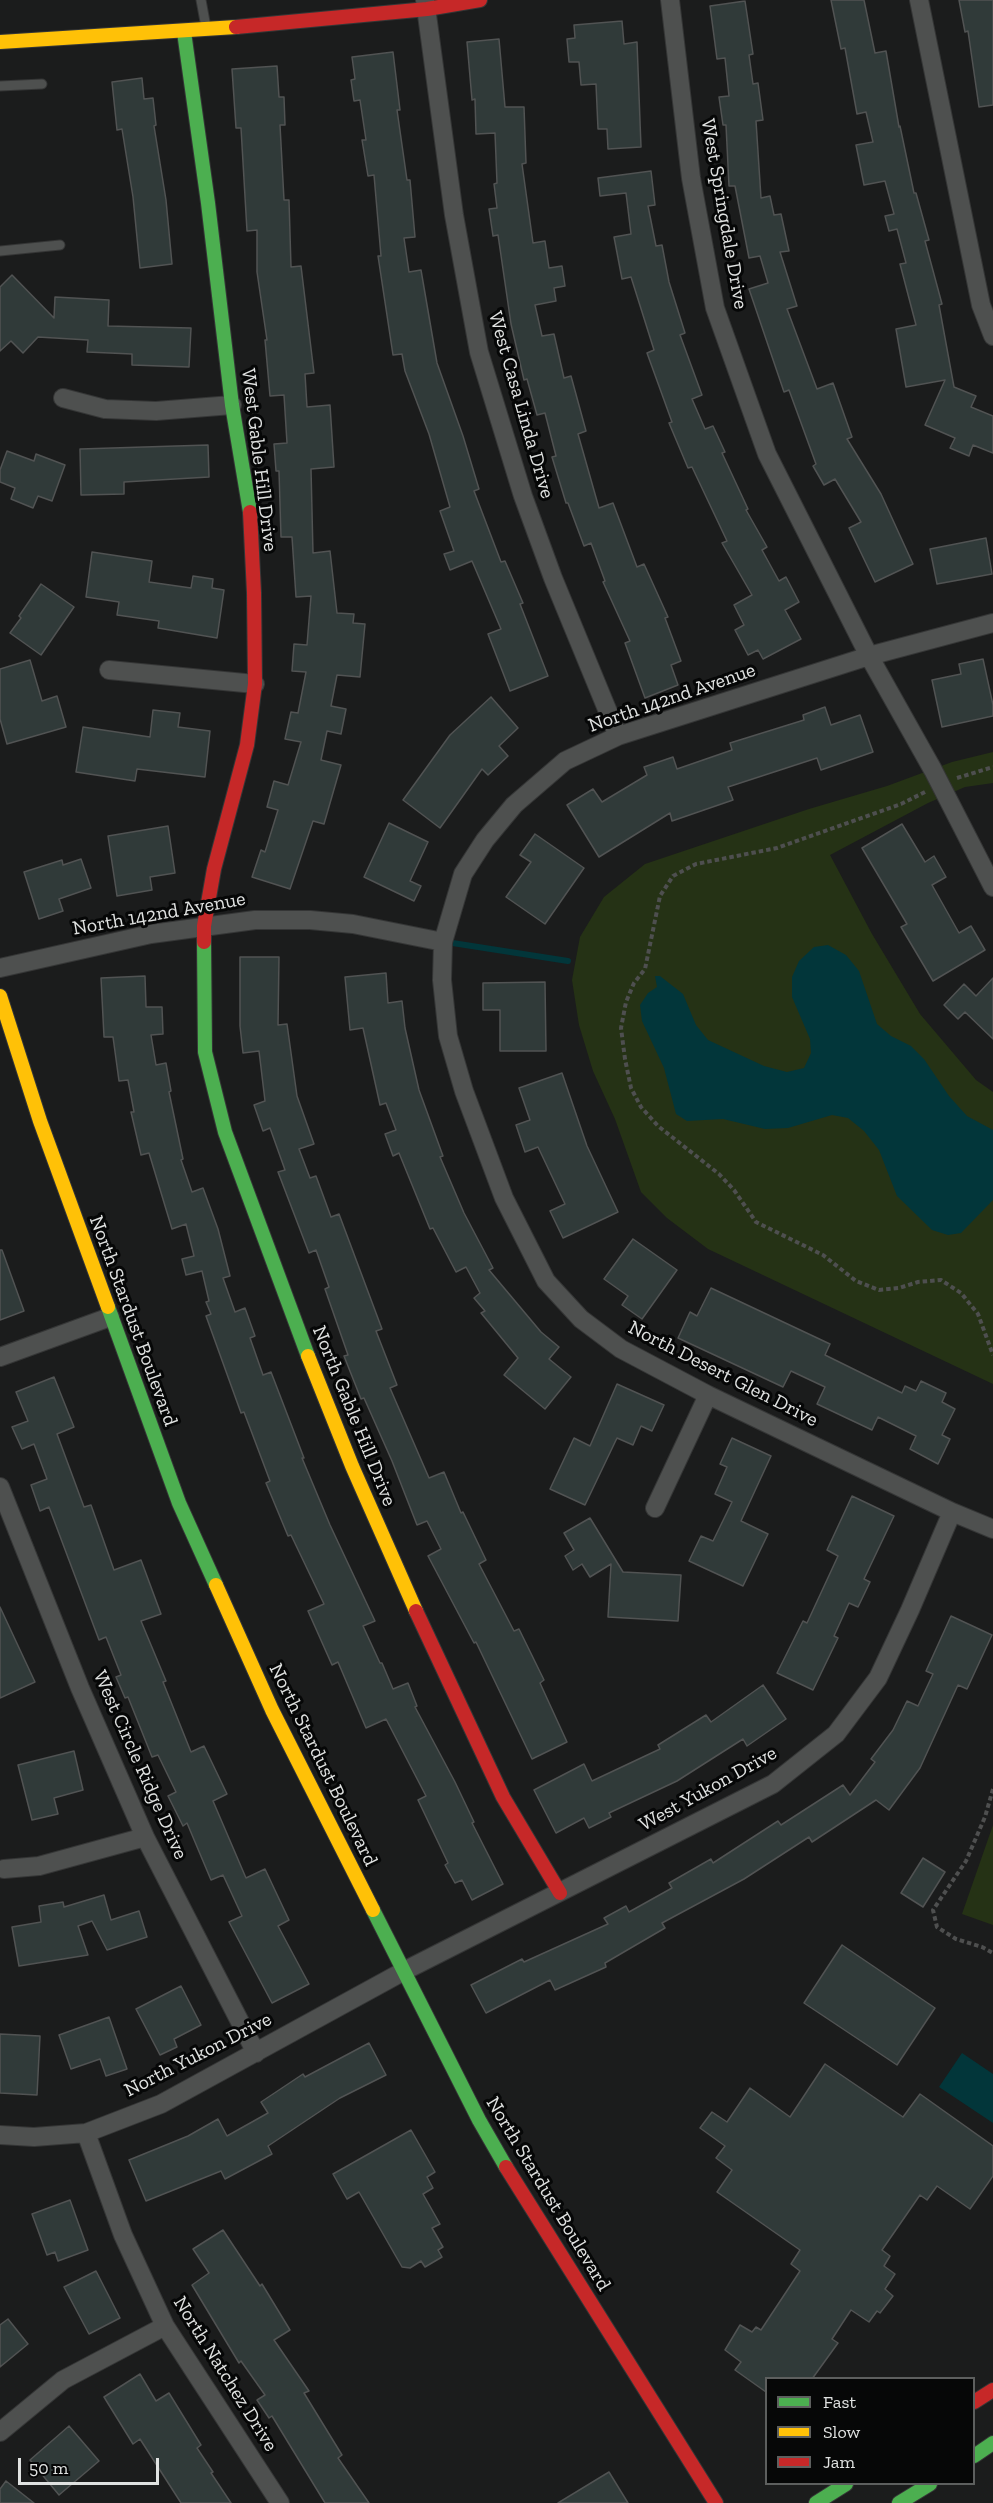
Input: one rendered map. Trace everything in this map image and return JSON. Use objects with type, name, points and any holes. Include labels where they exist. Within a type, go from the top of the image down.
[{"type":"street","points":[[0,42],[184,32],[426,4],[480,0]]},
{"type":"street","name":"West Springdale Drive","points":[[670,0],[691,178],[715,308],[767,454],[869,656],[940,783],[993,887]]},
{"type":"street","points":[[919,0],[981,305],[993,336]]},
{"type":"street","name":"West Casa Linda Drive","points":[[426,4],[454,215],[479,351],[523,496],[561,599],[618,736]]},
{"type":"street","name":"West Gable Hill Drive","points":[[184,32],[208,202],[232,405],[250,513],[254,593],[255,684],[246,745],[214,868],[204,926]]},
{"type":"street","points":[[63,398],[105,409],[156,411],[232,405]]},
{"type":"street","name":"North 142nd Avenue","points":[[0,968],[151,934],[255,920],[310,920],[353,924],[443,942],[463,874],[485,840],[514,804],[565,761],[618,736],[869,656],[993,623]]},
{"type":"street","points":[[109,670],[255,684]]},
{"type":"street","name":"North Gable Hill Drive","points":[[204,926],[205,1052],[225,1132],[283,1292],[352,1466],[420,1621],[503,1797],[560,1893]]},
{"type":"street","name":"North Desert Glen Drive","points":[[443,942],[442,980],[448,1036],[504,1198],[546,1281],[580,1319],[621,1349],[708,1395],[952,1512],[993,1529]]},
{"type":"street","name":"North Stardust Boulevard","points":[[0,996],[40,1121],[179,1503],[272,1710],[479,2120],[525,2200],[716,2503]]},
{"type":"street","points":[[0,1357],[110,1317]]},
{"type":"street","points":[[655,1508],[708,1395]]},
{"type":"street","name":"West Circle Ridge Drive","points":[[0,1487],[80,1688],[145,1837],[256,2053]]},
{"type":"street","name":"West Yukon Drive","points":[[404,1971],[772,1784],[836,1734],[878,1678],[952,1512]]},
{"type":"street","points":[[4,1869],[39,1866],[145,1837]]},
{"type":"street","name":"North Yukon Drive","points":[[0,2135],[34,2137],[86,2133],[161,2104],[404,1971]]},
{"type":"street","name":"North Natchez Drive","points":[[86,2133],[123,2235],[165,2326],[279,2503]]},
{"type":"street","points":[[0,2432],[63,2380],[165,2326]]},
{"type":"street","points":[[975,2401],[993,2390]]},
{"type":"street","points":[[975,2455],[993,2444]]},
{"type":"street","points":[[816,2503],[844,2485]]},
{"type":"street","points":[[899,2503],[928,2485]]},
{"type":"lane","points":[[201,0],[206,30]]},
{"type":"lane","points":[[0,86],[42,84]]},
{"type":"lane","points":[[0,251],[60,245]]},
{"type":"path","points":[[993,766],[940,783],[902,804],[777,848],[696,864],[673,876],[660,896],[645,969],[634,983],[626,1002],[621,1028],[631,1088],[641,1107],[658,1126],[719,1174],[734,1190],[756,1221],[823,1255],[856,1281],[879,1290],[941,1280],[961,1293],[978,1314],[993,1355]]},
{"type":"path","points":[[993,1789],[985,1817],[966,1861],[933,1910],[937,1927],[956,1939],[993,1953]]},
{"type":"green space","points":[[993,752],[993,783],[965,787],[928,803],[830,855],[872,934],[920,1014],[976,1080],[993,1092],[993,1384],[708,1249],[667,1218],[641,1192],[615,1119],[593,1071],[579,1025],[572,980],[580,937],[604,897],[645,864],[809,809],[887,786],[952,762]]},
{"type":"green space","points":[[993,1825],[993,1925],[962,1914]]},
{"type":"water","points":[[828,945],[846,955],[859,971],[877,1024],[891,1036],[911,1046],[924,1059],[949,1096],[967,1116],[993,1130],[993,1200],[961,1233],[948,1235],[932,1230],[897,1196],[879,1150],[864,1131],[848,1118],[832,1115],[788,1128],[765,1129],[723,1119],[687,1121],[676,1114],[664,1068],[642,1021],[640,1005],[648,993],[657,987],[655,976],[660,976],[683,994],[696,1025],[708,1040],[764,1066],[787,1072],[804,1068],[811,1053],[810,1039],[792,997],[792,977],[799,961],[814,947]]},
{"type":"water","points":[[962,2053],[993,2074],[993,2123],[939,2087]]},
{"type":"building","points":[[831,0],[864,0],[875,53],[886,51],[899,127],[914,193],[916,193],[929,240],[925,241],[942,304],[939,305],[954,387],[976,396],[971,407],[993,416],[993,453],[973,445],[969,456],[950,448],[955,438],[925,425],[945,380],[906,387],[896,329],[916,325],[900,264],[906,263],[897,229],[889,231],[885,216],[894,214],[885,181],[864,185],[856,145],[873,142],[866,112],[857,114],[845,48],[841,49]]},
{"type":"building","points":[[959,0],[993,0],[993,105],[979,107],[968,31],[965,32]]},
{"type":"building","points":[[745,1],[753,54],[749,55],[753,84],[758,83],[763,120],[756,121],[761,198],[770,196],[774,215],[781,214],[789,251],[780,252],[797,306],[787,309],[817,389],[833,383],[852,437],[847,439],[881,494],[913,564],[875,582],[849,528],[861,522],[835,479],[824,485],[813,466],[816,464],[789,390],[784,392],[749,289],[768,283],[760,256],[749,258],[735,186],[729,186],[726,125],[723,125],[719,97],[729,96],[725,58],[717,59],[710,6]]},
{"type":"building","points":[[622,21],[624,44],[637,42],[641,147],[608,149],[607,129],[598,129],[596,84],[581,85],[579,62],[569,62],[567,39],[575,38],[574,25]]},
{"type":"building","points":[[499,39],[505,107],[524,107],[526,163],[522,164],[533,243],[545,241],[549,268],[562,266],[565,286],[554,288],[556,301],[535,305],[542,336],[554,334],[564,378],[571,376],[586,431],[578,434],[599,508],[613,503],[637,567],[644,564],[668,617],[665,618],[681,661],[671,665],[678,685],[645,698],[625,643],[630,641],[603,582],[605,581],[591,543],[584,546],[568,503],[566,503],[552,457],[556,456],[545,413],[537,415],[527,379],[524,380],[511,324],[498,235],[493,236],[489,209],[497,208],[494,184],[497,183],[495,133],[476,134],[475,99],[472,100],[467,42]]},
{"type":"building","points":[[393,52],[400,110],[397,110],[407,180],[410,180],[415,237],[404,238],[409,272],[421,270],[437,363],[479,489],[474,491],[501,562],[505,561],[523,603],[520,604],[548,676],[510,691],[488,634],[501,629],[472,561],[450,570],[444,554],[454,551],[440,511],[450,507],[429,434],[405,371],[402,354],[393,355],[378,256],[381,256],[374,175],[368,176],[362,140],[366,140],[360,100],[354,101],[351,80],[355,79],[352,57]]},
{"type":"building","points":[[277,66],[279,97],[284,97],[285,125],[280,125],[284,200],[289,200],[291,267],[301,266],[314,373],[305,374],[307,407],[330,405],[334,467],[311,469],[313,553],[330,551],[337,613],[354,614],[353,623],[365,624],[360,677],[337,675],[331,706],[346,709],[341,734],[327,731],[321,760],[341,765],[324,824],[313,821],[290,889],[252,877],[261,850],[265,852],[278,810],[267,807],[274,781],[288,785],[301,742],[285,739],[291,712],[298,713],[306,672],[292,671],[294,644],[307,645],[311,596],[296,597],[292,537],[281,537],[279,471],[276,471],[274,444],[287,443],[284,395],[270,396],[265,340],[267,340],[257,272],[257,230],[247,231],[241,128],[236,128],[232,69]]},
{"type":"building","points":[[142,78],[144,99],[153,98],[156,125],[154,126],[166,200],[172,264],[140,268],[133,197],[122,129],[117,130],[112,82]]},
{"type":"building","points":[[651,171],[655,205],[648,206],[656,246],[662,245],[669,282],[685,333],[680,335],[702,395],[692,399],[705,429],[713,426],[725,452],[722,453],[748,509],[746,510],[767,547],[762,550],[779,581],[786,577],[799,602],[785,610],[801,639],[763,659],[758,650],[748,655],[735,630],[744,625],[734,605],[752,595],[722,543],[727,541],[692,467],[688,468],[669,423],[672,422],[647,353],[654,350],[631,277],[622,279],[614,237],[631,234],[626,193],[600,196],[598,178]]},
{"type":"building","points":[[12,275],[54,318],[55,297],[109,300],[108,326],[191,328],[189,367],[132,365],[132,354],[87,352],[88,340],[38,337],[23,353],[11,341],[0,351],[0,287]]},
{"type":"building","points":[[208,445],[209,477],[124,482],[124,494],[81,495],[80,449]]},
{"type":"building","points":[[7,451],[34,461],[36,454],[65,465],[52,501],[38,496],[33,508],[11,499],[15,488],[0,482],[0,470]]},
{"type":"building","points":[[986,538],[992,574],[937,584],[930,549]]},
{"type":"building","points":[[92,552],[152,561],[149,582],[191,588],[193,576],[213,579],[212,588],[224,590],[217,638],[158,628],[159,621],[117,615],[119,602],[86,597]]},
{"type":"building","points":[[41,584],[74,607],[41,655],[10,633]]},
{"type":"building","points":[[983,659],[993,705],[993,716],[942,727],[932,680],[961,674],[959,664]]},
{"type":"building","points":[[30,660],[42,701],[57,696],[66,727],[7,744],[0,719],[0,669]]},
{"type":"building","points":[[491,697],[518,728],[499,746],[508,756],[488,775],[482,769],[440,828],[403,800],[450,735]]},
{"type":"building","points":[[825,707],[831,725],[860,715],[873,752],[821,770],[817,758],[728,787],[733,800],[672,821],[670,813],[599,857],[567,805],[593,789],[602,802],[647,775],[644,767],[673,757],[677,769],[732,750],[730,743],[804,720],[803,715]]},
{"type":"building","points":[[153,710],[180,713],[178,727],[210,731],[205,777],[137,769],[135,781],[76,772],[83,727],[150,737]]},
{"type":"building","points":[[389,823],[428,842],[410,881],[421,886],[414,901],[364,877]]},
{"type":"building","points":[[902,824],[925,862],[934,856],[946,877],[932,885],[959,933],[971,926],[985,950],[933,981],[901,927],[907,924],[862,848]]},
{"type":"building","points":[[168,826],[175,873],[150,877],[152,890],[117,896],[108,836]]},
{"type":"building","points":[[535,834],[584,868],[545,924],[506,897],[531,862],[520,855]]},
{"type":"building","points":[[81,859],[91,888],[59,899],[63,911],[39,919],[24,872],[62,860],[63,865]]},
{"type":"building","points":[[240,957],[279,957],[278,1025],[287,1024],[297,1096],[314,1144],[299,1149],[310,1178],[316,1176],[331,1217],[339,1214],[382,1329],[376,1331],[397,1385],[390,1388],[429,1478],[444,1472],[461,1513],[463,1512],[486,1560],[479,1564],[514,1631],[519,1629],[544,1680],[540,1683],[567,1742],[532,1759],[476,1642],[474,1643],[428,1556],[441,1549],[427,1521],[417,1525],[392,1461],[364,1398],[361,1399],[344,1356],[348,1355],[325,1289],[329,1287],[316,1250],[309,1253],[278,1172],[285,1170],[270,1128],[263,1131],[254,1105],[265,1101],[259,1051],[243,1053],[240,1026]]},
{"type":"building","points":[[386,973],[388,1003],[402,1001],[405,1028],[419,1090],[443,1156],[440,1157],[464,1213],[493,1268],[489,1270],[541,1332],[559,1347],[549,1359],[571,1377],[545,1409],[504,1375],[518,1358],[481,1313],[485,1311],[474,1298],[480,1293],[466,1267],[456,1272],[433,1228],[430,1229],[399,1153],[393,1156],[385,1134],[396,1130],[386,1103],[380,1105],[363,1028],[350,1030],[345,977]]},
{"type":"building","points":[[145,976],[146,1007],[162,1007],[163,1034],[151,1035],[156,1065],[166,1063],[171,1091],[169,1092],[183,1159],[181,1160],[192,1192],[203,1188],[218,1229],[230,1276],[223,1278],[235,1312],[245,1308],[255,1336],[250,1338],[263,1375],[271,1372],[304,1458],[302,1458],[330,1525],[375,1621],[363,1626],[380,1663],[393,1689],[408,1683],[417,1706],[415,1707],[455,1782],[474,1822],[472,1823],[503,1884],[472,1900],[462,1880],[455,1883],[445,1865],[448,1863],[418,1800],[426,1796],[386,1719],[366,1728],[338,1662],[332,1665],[308,1611],[324,1604],[291,1535],[288,1536],[266,1483],[270,1481],[244,1412],[241,1413],[206,1316],[211,1314],[206,1302],[209,1301],[202,1271],[186,1275],[182,1259],[194,1256],[186,1224],[172,1229],[149,1153],[141,1155],[131,1112],[134,1112],[128,1080],[119,1081],[113,1037],[104,1037],[101,978]]},
{"type":"building","points":[[993,978],[993,1039],[965,1012],[958,1019],[944,1005],[964,984],[976,996]]},
{"type":"building","points":[[545,982],[546,1051],[500,1051],[500,1010],[483,1010],[483,983]]},
{"type":"building","points":[[562,1073],[587,1146],[618,1212],[563,1238],[550,1211],[565,1204],[538,1147],[525,1152],[516,1125],[530,1120],[519,1088]]},
{"type":"building","points":[[633,1239],[677,1270],[642,1319],[622,1305],[628,1296],[604,1279]]},
{"type":"building","points":[[0,1250],[2,1250],[24,1311],[0,1320]]},
{"type":"building","points":[[711,1288],[830,1344],[825,1355],[902,1393],[905,1386],[916,1391],[921,1381],[946,1393],[942,1402],[955,1409],[942,1435],[950,1439],[938,1464],[910,1449],[916,1436],[878,1417],[872,1430],[817,1404],[825,1387],[791,1371],[783,1387],[678,1338],[690,1312],[697,1316]]},
{"type":"building","points":[[54,1377],[74,1427],[57,1434],[84,1507],[91,1505],[114,1570],[141,1560],[161,1614],[141,1621],[166,1681],[163,1682],[191,1752],[204,1746],[227,1794],[213,1801],[246,1878],[265,1869],[289,1920],[278,1926],[309,1984],[272,2003],[229,1922],[242,1916],[223,1875],[211,1880],[187,1823],[183,1826],[168,1796],[176,1792],[158,1755],[152,1757],[128,1697],[125,1698],[116,1677],[121,1675],[106,1637],[99,1640],[49,1507],[40,1511],[31,1485],[47,1479],[34,1444],[22,1449],[12,1427],[28,1421],[16,1392]]},
{"type":"building","points":[[617,1384],[664,1405],[652,1431],[641,1426],[633,1445],[617,1438],[585,1505],[550,1489],[574,1438],[590,1446]]},
{"type":"building","points":[[732,1438],[771,1456],[741,1521],[768,1534],[743,1586],[689,1561],[701,1536],[713,1541],[732,1502],[715,1494],[727,1467],[720,1464]]},
{"type":"building","points":[[852,1496],[894,1516],[864,1579],[870,1582],[858,1607],[849,1603],[834,1636],[838,1638],[813,1690],[777,1673],[803,1621],[807,1623],[838,1556],[827,1550]]},
{"type":"building","points":[[590,1518],[623,1572],[681,1575],[678,1621],[608,1617],[611,1564],[590,1577],[582,1564],[573,1570],[565,1556],[574,1550],[564,1533]]},
{"type":"building","points":[[0,1607],[35,1682],[0,1698]]},
{"type":"building","points":[[951,1616],[992,1635],[967,1689],[958,1685],[920,1768],[889,1810],[876,1800],[812,1842],[809,1837],[744,1879],[662,1923],[665,1928],[605,1963],[606,1967],[555,1990],[550,1980],[486,2013],[471,1985],[522,1959],[524,1962],[608,1924],[604,1918],[626,1906],[629,1912],[672,1888],[669,1883],[711,1859],[713,1863],[778,1821],[781,1825],[843,1785],[850,1795],[875,1762],[871,1759],[893,1730],[907,1701],[918,1706],[933,1674],[926,1671]]},
{"type":"building","points":[[763,1685],[786,1719],[747,1746],[743,1739],[677,1781],[609,1813],[611,1817],[589,1828],[584,1818],[556,1833],[534,1790],[584,1764],[592,1781],[660,1749],[658,1745],[706,1715],[711,1722]]},
{"type":"building","points":[[74,1751],[83,1790],[54,1798],[58,1814],[32,1820],[18,1765]]},
{"type":"building","points":[[923,1858],[945,1872],[923,1907],[901,1893]]},
{"type":"building","points":[[104,1895],[111,1920],[139,1911],[147,1937],[107,1950],[92,1921],[78,1926],[88,1955],[19,1966],[12,1927],[41,1922],[39,1906],[63,1902],[64,1907]]},
{"type":"building","points":[[842,1945],[935,2008],[897,2065],[804,2003]]},
{"type":"building","points":[[181,1986],[201,2025],[174,2039],[177,2047],[160,2055],[136,2009]]},
{"type":"building","points":[[109,2017],[127,2069],[106,2076],[100,2059],[71,2069],[59,2035]]},
{"type":"building","points":[[0,2034],[40,2036],[37,2095],[0,2093]]},
{"type":"building","points":[[369,2043],[386,2075],[340,2098],[268,2146],[272,2154],[225,2179],[221,2171],[146,2201],[129,2160],[188,2136],[218,2119],[227,2136],[268,2113],[261,2102],[303,2074],[305,2077]]},
{"type":"building","points":[[825,2064],[903,2117],[920,2094],[993,2146],[993,2176],[970,2209],[937,2186],[927,2200],[920,2195],[882,2250],[890,2256],[884,2266],[895,2274],[885,2289],[893,2296],[880,2313],[877,2311],[869,2322],[851,2310],[832,2339],[838,2343],[813,2377],[765,2377],[765,2391],[735,2370],[741,2362],[725,2350],[740,2325],[752,2332],[756,2327],[761,2330],[800,2271],[791,2264],[800,2250],[717,2192],[732,2170],[716,2158],[725,2146],[700,2128],[712,2112],[727,2122],[750,2088],[790,2117]]},
{"type":"building","points":[[411,2130],[435,2172],[427,2177],[433,2188],[423,2194],[440,2224],[432,2228],[443,2247],[438,2250],[442,2257],[425,2267],[421,2261],[410,2268],[402,2267],[359,2192],[347,2199],[333,2174]]},
{"type":"building","points":[[70,2200],[88,2250],[58,2261],[55,2252],[47,2255],[32,2214]]},
{"type":"building","points":[[223,2230],[260,2286],[262,2284],[290,2330],[274,2340],[309,2391],[304,2393],[342,2455],[338,2458],[369,2503],[325,2503],[272,2416],[269,2418],[257,2400],[265,2395],[241,2361],[239,2363],[192,2285],[209,2273],[193,2249]]},
{"type":"building","points":[[96,2271],[120,2318],[89,2334],[64,2287]]},
{"type":"building","points":[[8,2319],[28,2344],[0,2367],[0,2325]]},
{"type":"building","points":[[140,2374],[156,2401],[169,2393],[201,2445],[197,2448],[213,2472],[211,2473],[231,2503],[181,2503],[140,2439],[133,2444],[104,2397]]},
{"type":"building","points":[[69,2426],[99,2461],[59,2495],[30,2460]]},
{"type":"building","points":[[609,2472],[628,2503],[558,2503]]},
{"type":"building","points":[[6,2481],[34,2503],[0,2503],[0,2489]]},
{"type":"waterway","points":[[446,942],[568,961]]},
{"type":"traffic: fast","points":[[184,32],[208,203],[232,405],[250,512]]},
{"type":"traffic: fast","points":[[204,942],[205,1052],[225,1132],[308,1356]]},
{"type":"traffic: fast","points":[[108,1307],[179,1503],[216,1585]]},
{"type":"traffic: fast","points":[[373,1910],[479,2120],[506,2167]]},
{"type":"traffic: fast","points":[[975,2455],[993,2443]]},
{"type":"traffic: fast","points":[[816,2503],[844,2485]]},
{"type":"traffic: fast","points":[[899,2503],[928,2485]]},
{"type":"traffic: slow","points":[[0,42],[236,27]]},
{"type":"traffic: slow","points":[[0,996],[40,1121],[108,1307]]},
{"type":"traffic: slow","points":[[308,1356],[352,1466],[416,1611]]},
{"type":"traffic: slow","points":[[216,1585],[272,1710],[373,1910]]},
{"type":"traffic: jam","points":[[236,27],[427,9],[480,0]]},
{"type":"traffic: jam","points":[[204,942],[204,926],[214,869],[247,745],[255,684],[250,512]]},
{"type":"traffic: jam","points":[[416,1611],[503,1797],[560,1893]]},
{"type":"traffic: jam","points":[[506,2167],[716,2503]]},
{"type":"traffic: jam","points":[[975,2401],[993,2390]]}]
